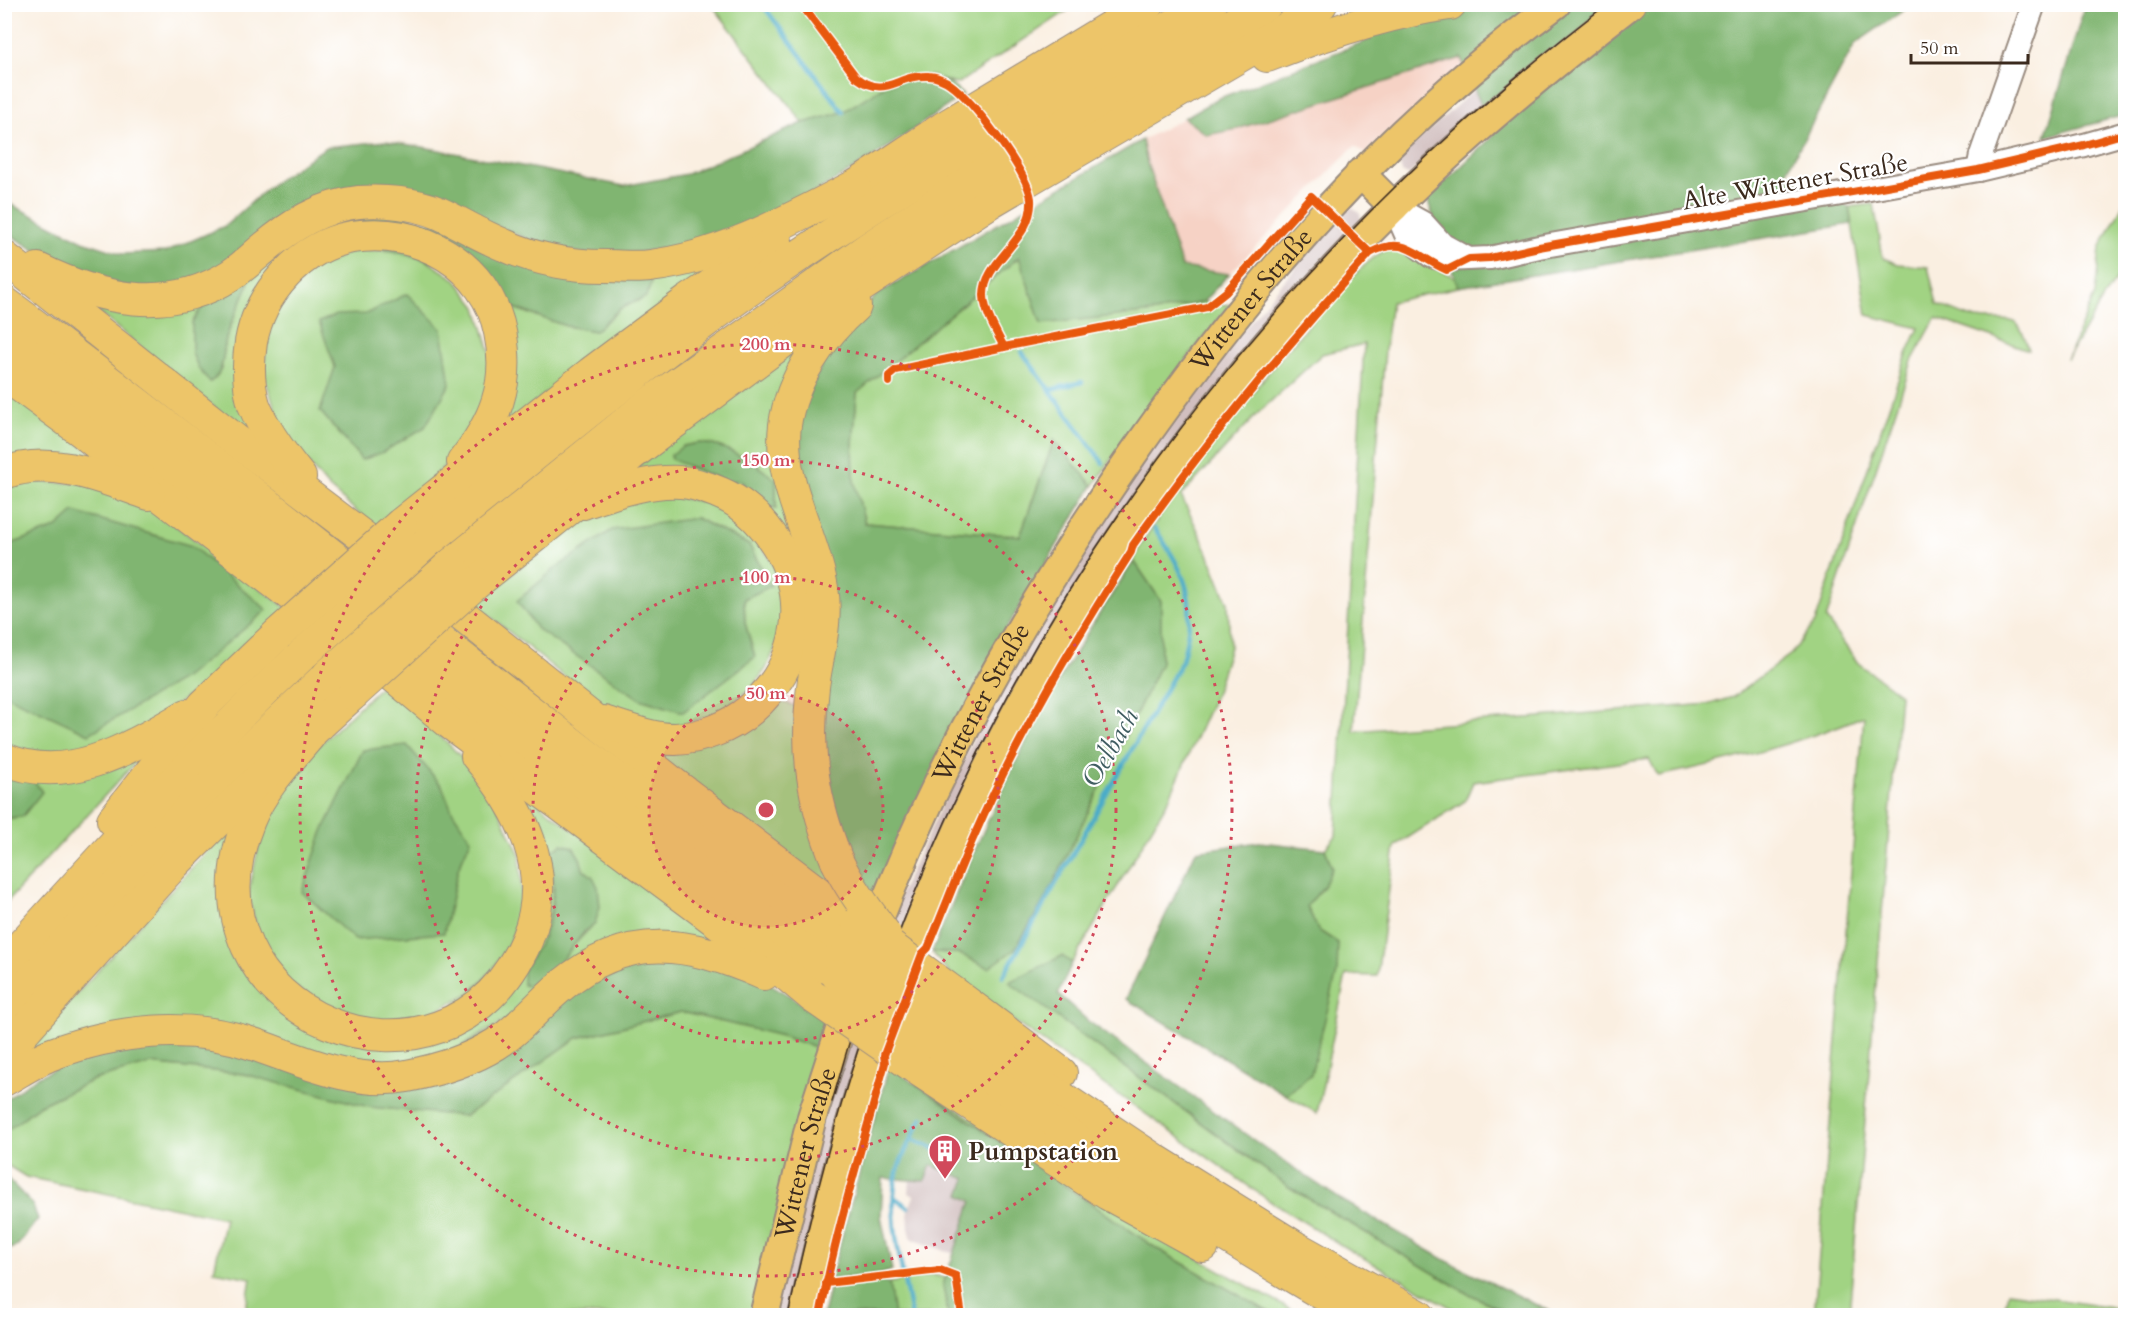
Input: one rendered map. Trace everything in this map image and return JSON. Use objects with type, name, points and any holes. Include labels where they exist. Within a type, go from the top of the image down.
[{"type":"highway","points":[[1165,46],[1210,4]]},
{"type":"highway","points":[[4,964],[115,842],[231,722],[302,655],[426,543],[619,387],[746,293],[967,165],[1165,46],[1266,4]]},
{"type":"highway","points":[[1188,86],[1289,27],[1321,4]]},
{"type":"highway","points":[[4,252],[93,293],[134,301],[168,298],[196,293],[232,275],[289,228],[318,212],[358,202],[397,203],[436,212],[506,246],[557,262],[589,266],[649,267],[696,256],[763,233],[855,186],[967,165],[1188,86],[1293,45],[1398,15],[1450,4]]},
{"type":"highway","points":[[4,1011],[211,786],[328,675],[452,564],[650,403],[870,247],[967,165],[1146,5]]},
{"type":"highway","points":[[967,165],[922,246],[844,316],[807,364],[797,386],[785,426],[785,454],[789,482],[818,567],[823,591],[822,637],[809,720],[810,760],[822,825],[845,878],[863,906],[900,954],[937,1031],[1189,1214],[1361,1316]]},
{"type":"highway","points":[[401,524],[611,358],[688,301],[855,186]]},
{"type":"highway","points":[[4,964],[150,771],[204,705],[277,635],[401,524],[460,466],[479,442],[491,419],[503,378],[505,357],[497,316],[480,283],[459,262],[438,249],[405,239],[380,235],[351,237],[311,254],[274,286],[262,305],[249,356],[249,374],[254,404],[270,436],[327,511]]},
{"type":"highway","points":[[4,1053],[174,864],[257,781],[476,583],[571,507],[632,454],[831,306],[922,246]]},
{"type":"highway","points":[[4,257],[327,511],[390,557],[587,716],[937,1031],[1108,1194],[1329,1316]]},
{"type":"highway","points":[[4,302],[213,462],[570,742],[784,905],[847,950]]},
{"type":"highway","points":[[4,334],[668,851],[847,950],[900,954]]},
{"type":"highway","points":[[4,374],[83,432],[165,499],[356,645],[450,723],[770,961],[807,992]]},
{"type":"highway","points":[[4,473],[31,468],[59,467],[87,472],[165,499]]},
{"type":"highway","points":[[571,507],[624,490],[656,483],[681,482],[728,496],[747,508],[761,522],[783,554],[793,576],[798,606],[791,652],[783,670],[759,702],[740,718],[717,729],[695,736],[674,739],[639,732],[587,716]]},
{"type":"highway","points":[[4,759],[37,768],[84,765],[132,745],[204,705]]},
{"type":"highway","points":[[309,735],[270,783],[249,820],[234,876],[240,927],[252,956],[273,987],[318,1020],[340,1029],[360,1033],[400,1034],[443,1025],[467,1013],[485,1000],[505,979],[514,964],[531,929],[536,903],[537,882],[533,854],[523,824],[504,790],[450,723]]},
{"type":"highway","points":[[4,1080],[50,1054],[102,1039],[154,1031],[210,1034],[250,1043],[296,1060],[368,1077],[412,1075],[458,1063],[497,1043],[570,980],[593,964],[627,950],[659,946],[695,949],[728,958],[807,992],[937,1031],[1155,1160],[1295,1247],[1419,1316]]},
{"type":"main road","name":"Wittener Straße","points":[[764,1316],[803,1152],[837,1036],[884,904],[958,741],[1008,646],[1054,571],[1152,426],[1232,318],[1292,246],[1360,173],[1458,82],[1556,4]]},
{"type":"main road","name":"Wittener Straße","points":[[803,1316],[839,1165],[862,1082],[932,891],[960,826],[1008,727],[1076,608],[1192,437],[1290,318],[1394,207],[1502,108],[1631,4]]},
{"type":"main road","points":[[1360,173],[1394,207]]},
{"type":"street","points":[[1978,170],[2034,4]]},
{"type":"street","name":"Alte Wittener Straße","points":[[1394,207],[1408,239],[1431,256],[1445,260],[1490,258],[1539,247],[1978,170],[2126,133]]},
{"type":"shaded area","points":[[1616,5],[1408,175],[1402,172],[1399,163],[1402,155],[1489,76]]},
{"type":"shaded area","points":[[1461,58],[1464,64],[1366,154],[1355,146],[1229,274],[1182,267],[1147,163],[1142,140],[1184,118],[1208,135],[1237,129]]},
{"type":"shaded area","points":[[1347,206],[1360,214],[1362,223],[1333,258],[977,770],[794,1315],[773,1316],[809,1161],[890,915],[1003,676],[1160,429]]},
{"type":"shaded area","points":[[931,1165],[966,1179],[972,1201],[954,1254],[912,1239],[909,1229],[908,1211],[914,1196],[909,1193],[910,1179],[925,1181]]},
{"type":"green space","points":[[712,5],[1071,5],[1067,11],[957,84],[930,76],[906,78],[885,87],[839,114],[803,123]]},
{"type":"green space","points":[[1356,5],[1911,5],[1855,44],[1784,176],[1849,207],[1852,224],[1458,287],[1427,199],[1494,135],[1461,58],[1237,129],[1207,135],[1184,118],[1217,99],[1371,39],[1351,7]]},
{"type":"green space","points":[[2085,5],[2125,5],[2125,115],[2045,137]]},
{"type":"green space","points":[[931,76],[949,83],[963,95],[872,158],[782,212],[718,240],[611,257],[554,250],[410,191],[221,270],[175,286],[130,290],[71,272],[5,232],[4,201],[83,241],[122,254],[166,252],[225,226],[272,184],[326,147],[386,141],[624,186],[687,174],[803,123],[843,112],[881,88],[899,80]]},
{"type":"green space","points":[[1142,140],[1147,163],[1182,267],[1229,274],[1203,302],[1155,312],[1041,324],[1019,257],[857,393],[853,444],[854,481],[865,523],[1020,536],[1054,440],[1093,486],[997,644],[874,897],[850,854],[832,809],[823,760],[797,447],[803,404],[829,350],[876,295]]},
{"type":"green space","points":[[2125,201],[2125,260],[2116,281],[2067,359],[2095,294],[2100,248]]},
{"type":"green space","points":[[1874,204],[1883,258],[1898,264],[1928,267],[1937,304],[1977,319],[2005,320],[2016,323],[2025,337],[2029,350],[1936,318],[1912,361],[1826,619],[1858,663],[1900,694],[1849,1315],[1814,1315],[1864,716],[1762,751],[1658,776],[1649,759],[1473,782],[1465,801],[1395,846],[1377,976],[1346,975],[1317,1113],[1286,1095],[1311,1074],[1338,943],[1318,930],[1307,906],[1324,886],[1332,868],[1325,849],[1336,836],[1364,344],[1322,354],[1256,415],[1181,496],[1203,541],[1228,603],[1230,647],[1215,695],[1168,801],[1072,963],[1062,956],[1010,982],[1289,1187],[1462,1290],[1511,1315],[1464,1315],[1346,1248],[1270,1201],[955,980],[932,952],[958,953],[989,968],[1161,601],[1134,561],[1142,543],[1175,491],[1315,317],[1372,259],[1390,249],[1413,256],[1456,278],[1458,287],[1391,302],[1386,338],[1354,731],[1710,704],[1733,697],[1791,654],[1815,623],[1907,354],[1919,328],[1867,315],[1849,207]]},
{"type":"green space","points":[[374,209],[649,275],[651,284],[646,297],[621,308],[595,331],[566,326],[508,306],[480,274],[332,235],[323,220]]},
{"type":"green space","points":[[323,220],[332,235],[250,315],[271,454],[92,307],[120,311]],"holes":[[[247,288],[226,339],[221,370],[213,300]]]},
{"type":"green space","points":[[356,250],[412,251],[455,279],[477,307],[492,359],[487,396],[449,461],[412,500],[375,527],[328,487],[283,433],[264,375],[267,331],[283,299],[315,266]]},
{"type":"green space","points":[[1019,257],[1041,323],[1155,312],[1203,302],[1230,305],[1141,417],[1093,486],[1054,441],[1020,536],[865,523],[854,481],[853,444],[857,393]]},
{"type":"green space","points":[[726,258],[495,432],[508,306],[566,326],[595,331],[621,308],[646,297],[649,275]]},
{"type":"green space","points":[[247,280],[249,282],[228,332],[221,369],[210,382],[199,369],[192,353],[192,323],[201,308]]},
{"type":"green space","points":[[407,294],[442,329],[450,384],[425,427],[383,452],[362,460],[320,411],[335,367],[319,322],[336,315],[366,314]]},
{"type":"green space","points":[[816,332],[786,494],[809,672],[799,671],[783,702],[795,706],[803,701],[855,908],[638,744],[679,746],[792,667],[780,534],[639,476],[634,468]],"holes":[[[699,443],[721,447],[742,457],[748,454],[759,467],[776,480],[776,508],[758,499],[740,480],[727,482],[688,467],[683,446]]]},
{"type":"green space","points":[[4,386],[107,465],[5,466]]},
{"type":"green space","points":[[699,443],[721,447],[742,457],[748,454],[759,467],[776,480],[776,508],[767,507],[740,480],[727,482],[671,459],[671,455],[683,446]]},
{"type":"green space","points":[[29,482],[83,483],[136,499],[164,517],[288,609],[186,698],[129,733],[98,746],[65,753],[43,753],[6,745],[5,488]]},
{"type":"green space","points":[[670,496],[709,503],[748,526],[775,566],[784,607],[774,651],[766,669],[753,686],[734,702],[713,715],[679,726],[654,725],[608,708],[566,678],[475,604],[547,546],[586,520],[629,502]],"holes":[[[696,518],[749,545],[770,585],[744,599],[745,623],[755,657],[683,712],[640,699],[537,629]]]},
{"type":"green space","points":[[74,512],[192,546],[267,610],[186,677],[89,734],[5,695],[5,546],[56,528]]},
{"type":"green space","points":[[696,518],[749,545],[771,586],[744,599],[745,623],[755,657],[683,712],[640,699],[537,629],[517,601],[556,568],[612,530]]},
{"type":"green space","points":[[1134,561],[1161,601],[1161,663],[1049,892],[1015,949],[989,968],[958,953],[932,952],[981,836],[1036,722],[1083,640]]},
{"type":"green space","points":[[383,684],[425,720],[489,789],[520,855],[522,900],[510,942],[493,969],[471,992],[425,1017],[386,1022],[342,1015],[289,984],[261,944],[248,895],[266,812],[297,766]]},
{"type":"green space","points":[[407,745],[442,786],[452,811],[471,839],[458,869],[444,933],[355,940],[302,892],[323,831],[363,750]]},
{"type":"green space","points":[[145,752],[5,904],[5,819],[23,816],[23,773]]},
{"type":"green space","points":[[5,772],[33,779],[42,792],[23,816],[5,819]]},
{"type":"green space","points":[[514,785],[725,945],[532,1005],[427,1066],[17,1059],[241,814],[232,847],[273,997],[415,1038],[535,938]],"holes":[[[552,851],[580,858],[595,923],[570,949],[544,936],[552,894]]]},
{"type":"green space","points":[[1259,842],[1325,849],[1332,868],[1324,886],[1307,906],[1318,930],[1338,943],[1337,973],[1311,1074],[1286,1095],[1126,999],[1196,851]]},
{"type":"green space","points":[[562,844],[573,847],[580,858],[583,869],[593,877],[598,887],[600,907],[595,923],[585,931],[551,974],[535,988],[523,985],[523,971],[544,936],[551,913],[554,887],[551,851]]},
{"type":"green space","points":[[1062,956],[1072,963],[1058,994],[1088,1021],[1276,1156],[1340,1199],[1447,1261],[1557,1315],[1511,1315],[1462,1290],[1289,1187],[1009,982]]},
{"type":"green space","points":[[669,958],[758,977],[787,994],[830,1023],[821,1049],[782,1036],[681,1012],[577,1038],[465,1116],[369,1107],[244,1074],[150,1064],[93,1080],[40,1105],[5,1132],[4,1101],[35,1078],[69,1062],[129,1047],[191,1043],[382,1089],[608,970]]},
{"type":"green space","points":[[681,1012],[782,1036],[821,1049],[756,1315],[245,1315],[251,1278],[214,1271],[225,1218],[26,1177],[5,1164],[5,1132],[40,1105],[93,1080],[150,1064],[244,1074],[465,1116],[577,1038]]},
{"type":"green space","points":[[889,1066],[1159,1250],[1274,1315],[948,1315],[943,1285],[972,1201],[960,1195],[966,1179],[931,1165],[925,1181],[883,1178],[881,1216],[892,1270],[882,1274],[830,1280]]},
{"type":"green space","points":[[914,1082],[1178,1247],[1300,1315],[1274,1315],[1159,1250]]},
{"type":"green space","points":[[4,1175],[32,1204],[38,1219],[18,1245],[5,1252]]},
{"type":"green space","points":[[933,1275],[946,1278],[943,1285],[948,1315],[823,1316],[829,1289],[883,1281],[889,1283]]},
{"type":"green space","points":[[883,1281],[889,1283],[894,1315],[823,1315],[829,1289]]},
{"type":"green space","points":[[2008,1292],[2125,1310],[2125,1315],[2003,1315]]},
{"type":"waterway","name":"Oelbach","points":[[762,4],[843,112]]},
{"type":"waterway","name":"Oelbach","points":[[1022,352],[1103,463]]},
{"type":"waterway","points":[[1050,390],[1082,382]]},
{"type":"waterway","name":"Oelbach","points":[[1003,977],[1182,661],[1189,622],[1187,591],[1176,562],[1155,529]]},
{"type":"waterway","name":"Oelbach","points":[[911,1316],[897,1244],[894,1190],[902,1159],[922,1118]]},
{"type":"waterway","points":[[912,1139],[954,1157]]},
{"type":"waterway","points":[[948,1172],[956,1149]]},
{"type":"waterway","points":[[894,1197],[908,1207]]},
{"type":"tram line","points":[[788,1316],[813,1207],[843,1100],[895,942],[975,760],[1043,634],[1118,515],[1202,401],[1293,293],[1392,190],[1496,94],[1607,4]]},
{"type":"tram line","points":[[832,1102],[850,1040],[892,926]]},
{"type":"cycle path","points":[[801,4],[856,77],[876,86],[884,86],[918,76],[940,78],[972,104],[1010,155],[1028,187],[1031,199],[1030,213],[1025,226],[991,271],[986,283],[985,303],[994,329],[1004,347]]},
{"type":"cycle path","points":[[820,1316],[842,1220],[885,1063],[884,1055],[922,954],[928,948],[969,848],[1009,761],[1047,690],[1131,552],[1133,545],[1160,507],[1247,395],[1370,253],[1382,248],[1401,246],[1447,270],[1469,259],[1490,258],[1539,247],[1978,170],[2126,133]]},
{"type":"cycle path","points":[[889,382],[889,376],[896,370],[1207,307],[1226,292],[1311,196],[1370,253]]},
{"type":"cycle path","points":[[826,1283],[940,1270],[956,1276],[962,1316]]},
{"type":"place","name":"Pumpstation","points":[[945,1180]]}]
